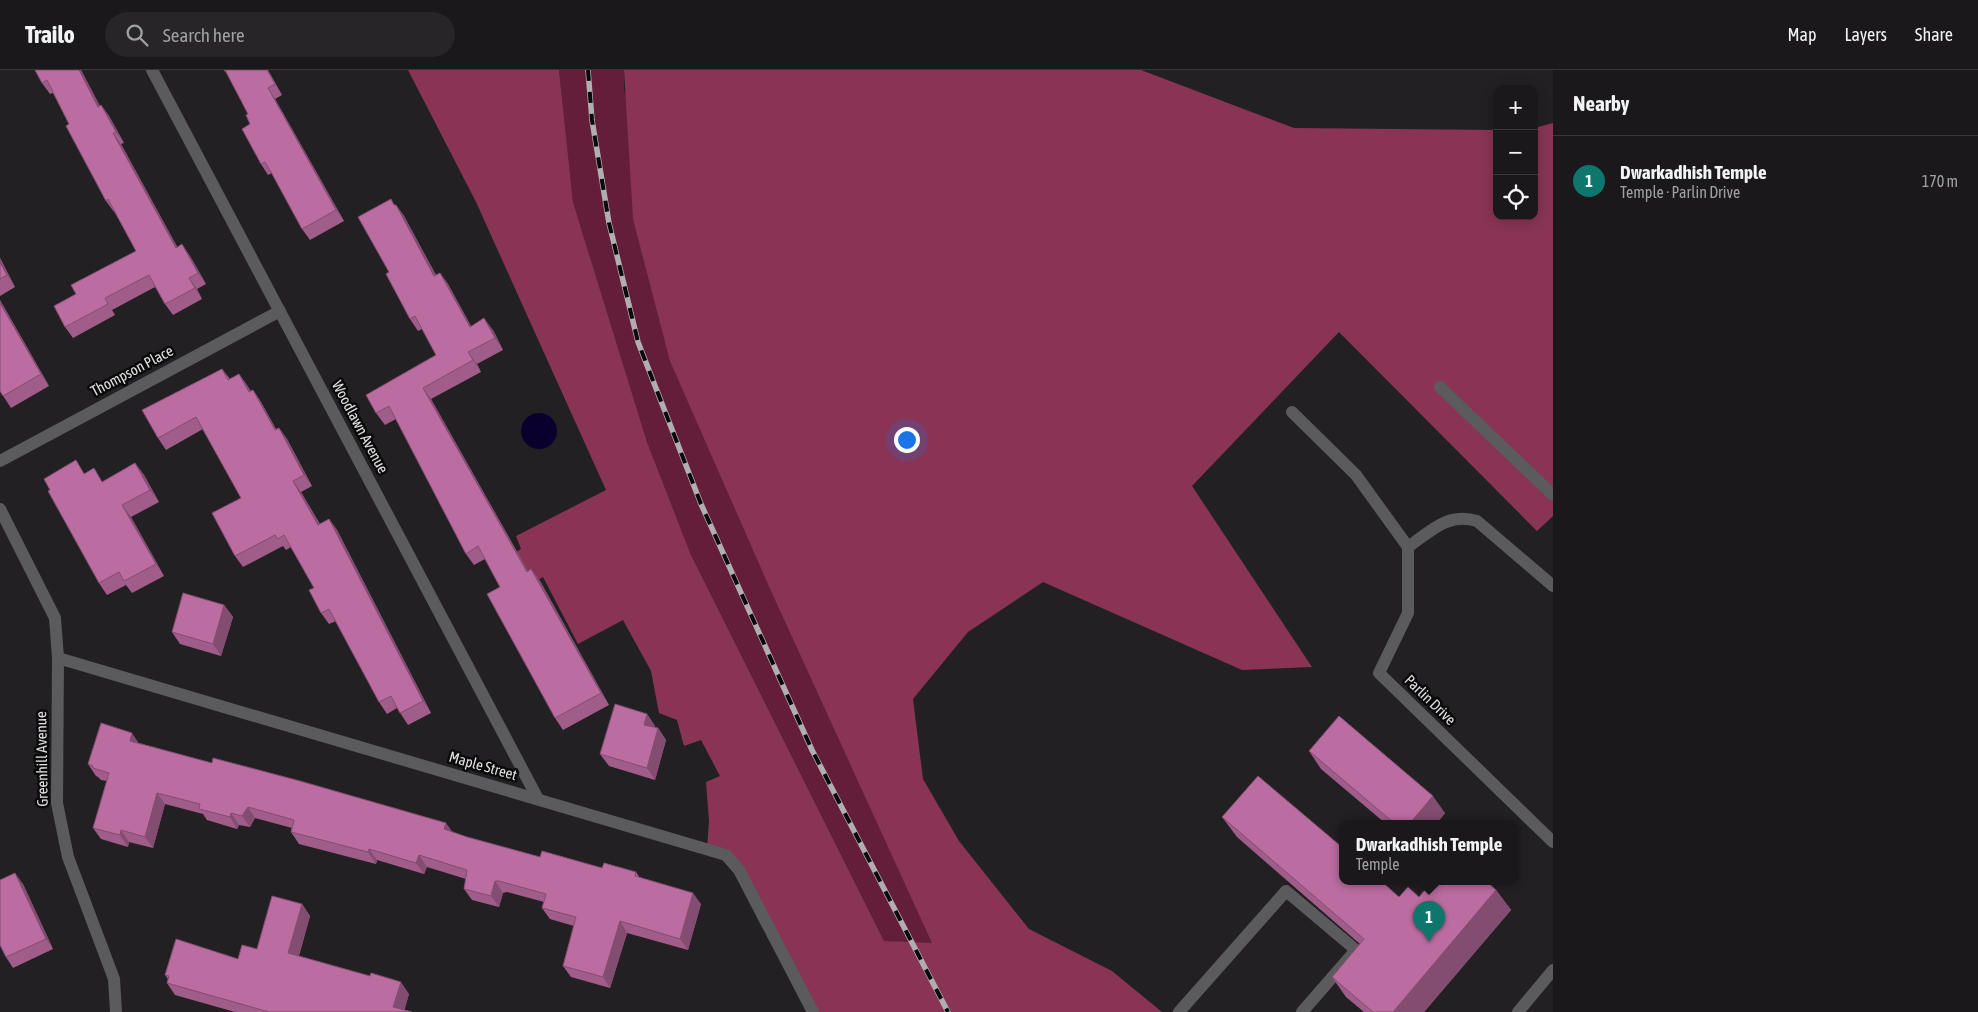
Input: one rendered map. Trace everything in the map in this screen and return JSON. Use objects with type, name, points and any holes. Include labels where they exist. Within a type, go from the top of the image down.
[{"type":"street","name":"Woodlawn Avenue","points":[[152,70],[538,799]]},
{"type":"street","name":"Thompson Place","points":[[0,460],[280,311]]},
{"type":"street","points":[[1440,387],[1553,495]]},
{"type":"street","points":[[1292,412],[1356,475],[1408,547],[1448,520],[1463,516],[1477,521],[1553,586]]},
{"type":"street","name":"Greenhill Avenue","points":[[0,509],[54,618],[58,658],[57,803],[68,857],[114,979],[116,1012]]},
{"type":"street","name":"Parlin Drive","points":[[1408,547],[1408,613],[1378,672],[1553,842]]},
{"type":"street","name":"Maple Street","points":[[58,658],[726,855],[739,870],[814,1012]]},
{"type":"street","points":[[1179,1012],[1286,891],[1356,950],[1302,1012]]},
{"type":"street","points":[[1518,1012],[1553,970]]},
{"type":"shaded area","points":[[408,70],[559,70],[573,202],[647,442],[691,555],[884,941],[932,943],[775,600],[670,361],[633,219],[624,70],[1141,70],[1294,128],[1493,130],[1493,220],[1538,220],[1538,127],[1553,123],[1553,516],[1537,531],[1339,332],[1192,486],[1312,667],[1242,670],[1043,582],[968,632],[913,699],[923,779],[959,841],[1029,929],[1112,971],[1162,1012],[813,1012],[739,870],[707,848],[709,821],[706,782],[720,776],[701,740],[684,746],[677,720],[659,713],[651,671],[623,620],[578,644],[543,577],[509,596],[491,568],[521,549],[516,536],[606,490],[476,202]]},
{"type":"shaded area","points":[[559,70],[624,70],[624,89],[775,600],[933,944],[884,941],[691,555],[647,442],[573,202]]},
{"type":"shaded area","points":[[539,413],[551,419],[557,431],[551,443],[539,449],[527,443],[521,431],[527,419]]},
{"type":"building","points":[[35,70],[79,70],[98,107],[101,105],[116,132],[113,133],[176,248],[182,244],[198,273],[189,278],[195,288],[165,304],[149,275],[105,298],[108,304],[65,327],[54,306],[76,294],[71,285],[136,251],[108,199],[106,201],[66,126],[69,124],[47,80],[42,83]]},
{"type":"building","points":[[225,70],[267,70],[275,84],[268,88],[336,210],[302,229],[265,162],[261,164],[242,129],[250,124],[246,115],[248,114]]},
{"type":"building","points":[[391,199],[434,276],[440,273],[470,327],[484,318],[495,338],[468,352],[473,360],[423,388],[527,572],[531,569],[601,693],[555,718],[487,594],[500,587],[478,546],[466,554],[389,406],[376,413],[366,395],[436,355],[415,316],[410,319],[386,274],[389,272],[358,217]]},
{"type":"building","points":[[0,262],[7,275],[0,279]]},
{"type":"building","points":[[0,303],[41,374],[3,396],[0,391]]},
{"type":"building","points":[[222,369],[228,380],[239,374],[249,392],[253,390],[275,430],[279,428],[304,475],[293,481],[318,525],[329,519],[423,701],[400,713],[391,696],[379,702],[329,609],[321,613],[309,590],[314,588],[284,535],[278,539],[275,535],[235,556],[212,513],[241,498],[196,417],[158,438],[142,410]]},
{"type":"building","points":[[76,460],[84,474],[94,468],[102,482],[135,463],[150,490],[122,505],[156,564],[124,581],[119,572],[99,583],[48,491],[50,490],[44,479]]},
{"type":"building","points":[[183,593],[224,605],[213,644],[172,632]]},
{"type":"building","points":[[615,704],[647,714],[644,725],[658,728],[647,768],[600,754]]},
{"type":"building","points":[[1339,716],[1433,796],[1413,820],[1390,820],[1309,751]]},
{"type":"building","points":[[101,723],[132,733],[130,741],[212,763],[213,758],[300,781],[446,823],[444,829],[540,857],[542,851],[602,868],[604,863],[636,872],[635,876],[693,893],[680,939],[620,921],[603,977],[563,966],[576,917],[542,908],[546,894],[499,881],[495,881],[491,896],[464,889],[467,870],[419,855],[416,863],[369,849],[368,852],[291,832],[294,820],[248,807],[242,816],[231,813],[230,817],[199,809],[200,804],[157,793],[145,837],[121,830],[120,835],[93,828],[109,773],[93,768],[93,766],[88,764]]},
{"type":"building","points":[[1258,776],[1339,845],[1339,885],[1386,885],[1399,897],[1408,887],[1419,897],[1429,885],[1490,885],[1496,890],[1393,1012],[1373,1012],[1332,977],[1364,939],[1222,817]]},
{"type":"building","points":[[15,873],[46,939],[6,957],[0,945],[0,880]]},
{"type":"building","points":[[272,896],[302,904],[288,953],[370,976],[371,973],[401,982],[393,1007],[412,1012],[269,1012],[167,983],[169,976],[165,975],[176,939],[238,959],[242,945],[257,949]]},
{"type":"railway","points":[[588,70],[592,120],[609,223],[638,342],[701,504],[812,750],[948,1012]]},
{"type":"place","name":"Dwarkadhish Temple","points":[[1429,942]]}]
